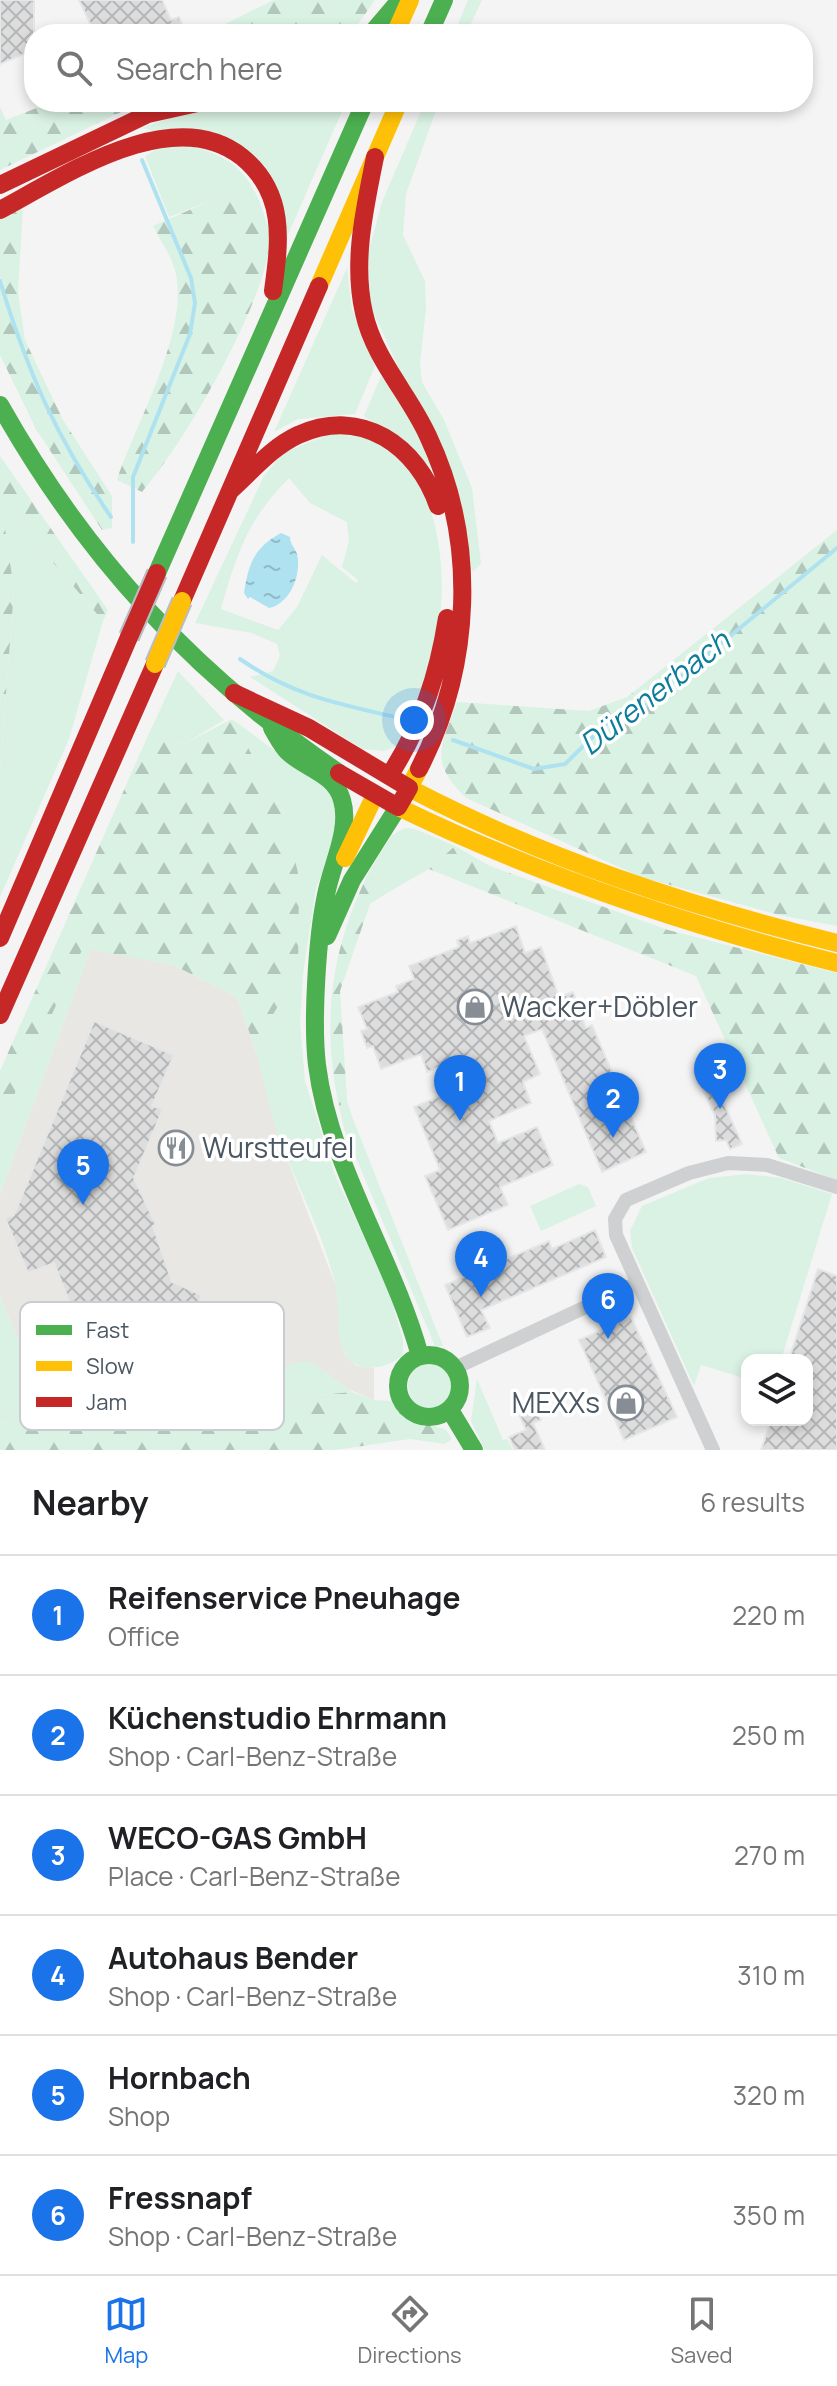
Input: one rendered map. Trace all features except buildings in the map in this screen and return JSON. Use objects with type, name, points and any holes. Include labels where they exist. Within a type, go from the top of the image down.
[{"type":"main road","points":[[380,24],[400,0]]},
{"type":"main road","points":[[399,24],[410,0]]},
{"type":"main road","points":[[433,24],[444,0]]},
{"type":"main road","points":[[0,185],[153,112]]},
{"type":"main road","points":[[0,938],[361,112]]},
{"type":"main road","points":[[0,1015],[395,112]]},
{"type":"main road","points":[[0,210],[139,145],[173,136],[214,141],[249,162],[265,182],[276,207],[280,239],[270,317]]},
{"type":"main road","points":[[321,949],[352,880],[427,758],[458,658],[463,620],[461,552],[441,467],[423,426],[384,360],[364,317],[358,264],[375,157]]},
{"type":"main road","points":[[0,405],[51,489],[102,559],[158,621],[268,721],[375,795],[475,846],[602,896],[690,926],[837,963]]},
{"type":"main road","points":[[231,490],[298,435],[313,429],[356,425],[396,441],[414,457],[437,501],[446,553],[447,620],[441,656],[415,734],[375,795],[341,869],[323,930]]},
{"type":"main road","points":[[234,693],[309,728],[464,818],[548,856],[746,921],[837,943]]},
{"type":"main road","points":[[268,721],[288,752],[332,781],[342,798],[345,818],[325,897],[316,1011],[317,1064],[332,1134],[402,1300],[420,1356]]},
{"type":"main road","points":[[427,758],[436,781],[464,818]]},
{"type":"main road","points":[[420,1356],[440,1357],[455,1368],[459,1395],[450,1410],[441,1416],[419,1417],[402,1403],[398,1393],[399,1376],[411,1360],[420,1356]]},
{"type":"main road","points":[[450,1410],[474,1450]]},
{"type":"street","points":[[713,1450],[616,1235],[615,1219],[626,1200],[689,1173],[728,1163],[767,1165],[837,1187]]},
{"type":"street","points":[[455,1368],[637,1283]]},
{"type":"shaded area","points":[[91,948],[173,965],[237,997],[264,1076],[278,1135],[337,1289],[340,1338],[345,1355],[357,1366],[374,1368],[374,1400],[338,1385],[326,1372],[284,1375],[284,1302],[20,1302],[20,1345],[0,1296],[0,1194]]},
{"type":"green space","points":[[274,0],[375,0],[358,24],[225,24]]},
{"type":"green space","points":[[468,0],[482,0],[471,24],[458,24]]},
{"type":"green space","points":[[0,107],[6,120],[26,112],[121,112],[0,170]]},
{"type":"green space","points":[[342,112],[287,237],[257,159],[142,128],[184,113]]},
{"type":"green space","points":[[421,112],[435,112],[406,194],[403,235],[425,281],[426,309],[420,362],[422,382],[444,420],[472,488],[481,564],[473,572],[397,364],[369,303],[368,254],[382,202]]},
{"type":"green space","points":[[189,146],[223,158],[245,177],[260,203],[271,238],[222,196],[169,217],[145,156],[161,147]]},
{"type":"green space","points":[[221,196],[261,211],[270,237],[265,268],[254,300],[220,372],[179,441],[142,492],[117,480],[170,343],[178,288],[169,254],[153,226]]},
{"type":"green space","points":[[23,207],[18,291],[25,340],[63,420],[112,496],[112,528],[102,530],[36,429],[0,355],[0,218]]},
{"type":"green space","points":[[347,268],[352,309],[375,366],[355,414],[298,419],[274,432]]},
{"type":"green space","points":[[381,376],[406,411],[436,471],[364,416]]},
{"type":"green space","points":[[332,433],[379,442],[399,456],[415,475],[435,525],[442,580],[438,629],[400,745],[384,751],[362,749],[250,677],[273,671],[280,656],[277,644],[252,633],[195,623],[264,476],[283,453]],"holes":[[[289,478],[310,503],[347,522],[349,541],[342,567],[358,580],[356,583],[322,555],[297,607],[278,630],[221,609],[245,539],[275,493]]]},
{"type":"green space","points":[[0,456],[108,610],[103,621],[26,531],[3,514],[14,590],[0,772]]},
{"type":"green space","points":[[2,513],[26,531],[103,621],[69,739],[0,897],[0,772],[14,590]]},
{"type":"green space","points":[[837,530],[837,926],[779,915],[641,877],[466,798],[446,773],[441,753],[457,702],[589,711],[627,697]]},
{"type":"green space","points":[[178,671],[224,720],[186,743],[146,740]]},
{"type":"green space","points":[[232,719],[329,791],[339,814],[338,832],[316,888],[303,974],[300,1023],[305,1081],[336,1178],[387,1285],[403,1340],[403,1355],[373,1368],[351,1361],[342,1347],[331,1269],[276,1129],[254,1046],[298,972],[285,814]]},
{"type":"green space","points":[[232,719],[285,814],[299,878],[298,973],[254,1046],[237,997],[173,965],[83,948],[0,1125],[0,1071],[146,740],[186,743]]},
{"type":"green space","points":[[405,828],[415,829],[455,846],[429,869],[387,893],[371,868],[392,835]]},
{"type":"green space","points":[[455,846],[490,866],[668,930],[837,973],[837,1180],[779,1158],[696,976],[429,869]]},
{"type":"green space","points":[[371,868],[387,893],[370,904],[340,991],[347,1100],[339,1106],[331,1043],[333,984],[347,926]]},
{"type":"green space","points":[[83,948],[91,948],[0,1194],[0,1125]]},
{"type":"green space","points":[[347,1100],[443,1346],[435,1346],[344,1129],[339,1106]]},
{"type":"green space","points":[[748,1174],[781,1178],[832,1194],[783,1354],[741,1354],[741,1377],[701,1365],[694,1386],[632,1248],[630,1231],[642,1206],[709,1178]]},
{"type":"green space","points":[[579,1184],[588,1187],[596,1206],[541,1231],[530,1206]]},
{"type":"green space","points":[[0,1296],[20,1345],[20,1422],[0,1424]]},
{"type":"green space","points":[[305,1361],[313,1363],[352,1392],[284,1398],[284,1366]]},
{"type":"green space","points":[[431,1363],[447,1370],[454,1386],[447,1402],[431,1409],[415,1402],[408,1386],[415,1370]]},
{"type":"green space","points":[[477,1379],[503,1440],[507,1439],[513,1450],[485,1450],[471,1421]]},
{"type":"green space","points":[[352,1392],[374,1400],[391,1401],[410,1419],[446,1430],[452,1439],[445,1444],[410,1439],[335,1450],[0,1450],[0,1424],[20,1422],[20,1430],[284,1430],[284,1398]]},
{"type":"water","points":[[281,533],[290,537],[297,554],[298,570],[293,587],[283,601],[269,608],[250,597],[248,599],[244,593],[255,556]]},
{"type":"waterway","points":[[133,542],[133,477],[190,334],[195,303],[191,278],[142,160]]},
{"type":"waterway","name":"Dürenerbach","points":[[0,281],[45,404],[74,459],[111,517]]},
{"type":"waterway","name":"Dürenerbach","points":[[453,740],[534,769],[565,764],[606,724],[645,706],[837,548]]},
{"type":"waterway","name":"Dürenerbach","points":[[240,659],[299,691],[404,719]]},
{"type":"traffic: fast","points":[[380,24],[400,0]]},
{"type":"traffic: fast","points":[[433,24],[444,0]]},
{"type":"traffic: fast","points":[[157,573],[361,112]]},
{"type":"traffic: fast","points":[[0,405],[69,513],[147,609],[237,695],[339,773]]},
{"type":"traffic: fast","points":[[272,728],[286,751],[327,778],[342,800],[344,823],[326,895],[318,956],[315,1004],[317,1065],[335,1140],[394,1283],[420,1356]]},
{"type":"traffic: fast","points":[[327,936],[352,880],[398,807]]},
{"type":"traffic: fast","points":[[423,1355],[435,1355],[451,1364],[458,1374],[460,1386],[458,1398],[451,1408],[435,1417],[423,1417],[403,1403],[398,1392],[398,1380],[412,1360],[423,1355]]},
{"type":"traffic: fast","points":[[450,1410],[474,1450]]},
{"type":"traffic: slow","points":[[399,24],[410,0]]},
{"type":"traffic: slow","points":[[319,286],[395,112]]},
{"type":"traffic: slow","points":[[155,664],[182,601]]},
{"type":"traffic: slow","points":[[419,769],[409,788],[512,837],[672,896],[837,943]]},
{"type":"traffic: slow","points":[[345,858],[375,795]]},
{"type":"traffic: slow","points":[[398,807],[505,855],[613,896],[724,932],[837,963]]},
{"type":"traffic: jam","points":[[0,185],[157,112]]},
{"type":"traffic: jam","points":[[0,210],[119,150],[184,137],[214,142],[242,157],[256,171],[273,202],[278,236],[273,291]]},
{"type":"traffic: jam","points":[[375,157],[360,254],[364,313],[376,346],[428,436],[455,518],[461,561],[462,604],[450,688],[437,729],[419,769]]},
{"type":"traffic: jam","points":[[182,601],[319,286]]},
{"type":"traffic: jam","points":[[231,490],[289,440],[322,427],[344,425],[384,437],[401,450],[429,485],[438,506]]},
{"type":"traffic: jam","points":[[129,637],[157,573]]},
{"type":"traffic: jam","points":[[389,776],[427,700],[447,618]]},
{"type":"traffic: jam","points":[[0,938],[129,637]]},
{"type":"traffic: jam","points":[[0,1015],[155,664]]},
{"type":"traffic: jam","points":[[234,693],[309,728],[409,788],[398,807],[339,773]]},
{"type":"place","name":"Wacker+Döbler","points":[[475,1007]]},
{"type":"place","name":"WECO-GAS GmbH","points":[[720,1109]]},
{"type":"place","name":"Reifenservice Pneuhage","points":[[460,1121]]},
{"type":"place","name":"Küchenstudio Ehrmann","points":[[613,1138]]},
{"type":"place","name":"Wurstteufel","points":[[176,1148]]},
{"type":"place","name":"Hornbach","points":[[83,1205]]},
{"type":"place","name":"Autohaus Bender","points":[[481,1297]]},
{"type":"place","name":"Fressnapf","points":[[608,1339]]},
{"type":"place","name":"MEXXs","points":[[626,1403]]}]
